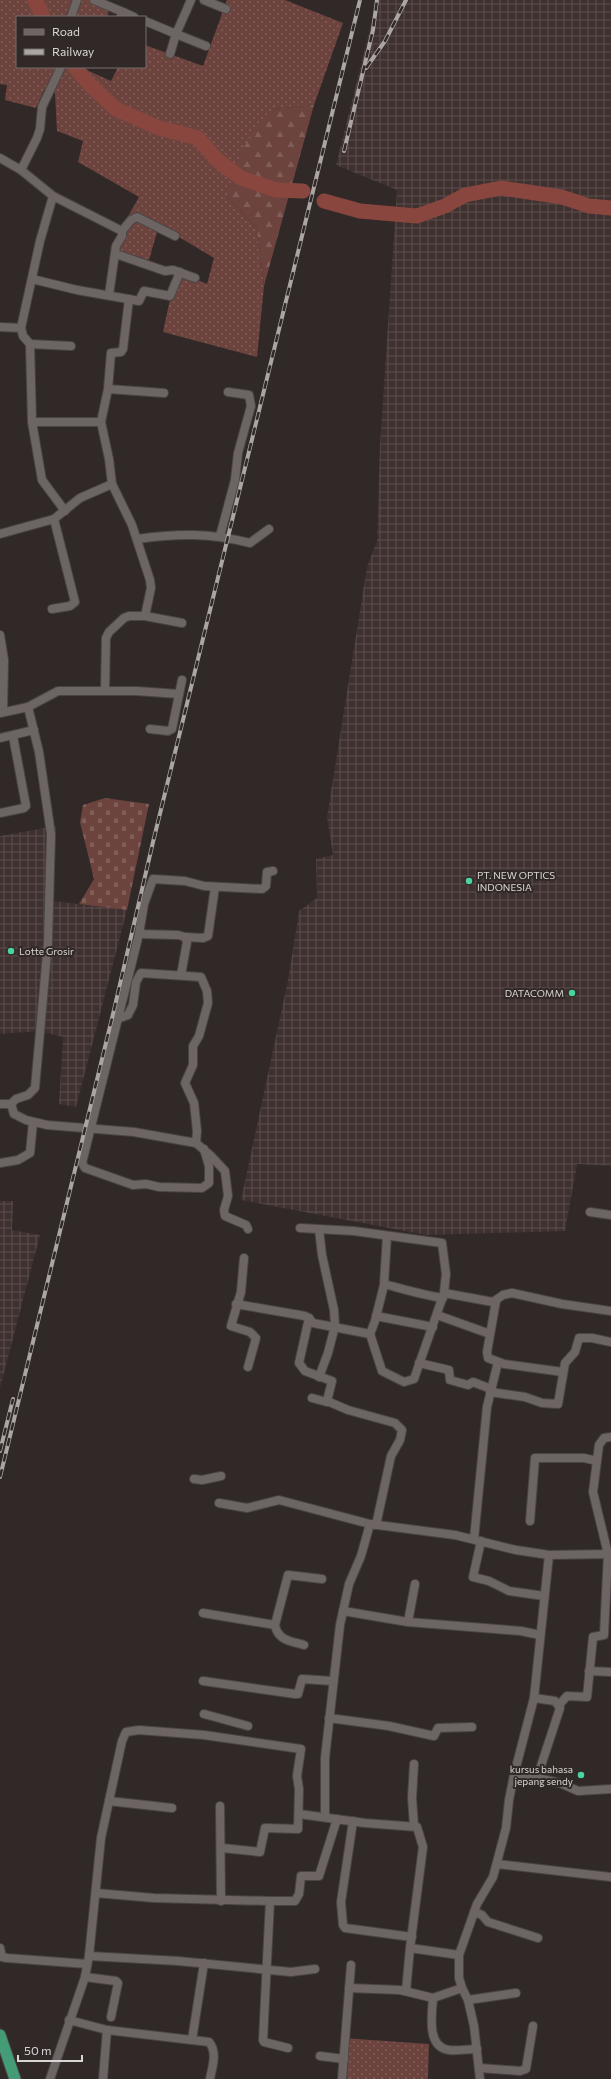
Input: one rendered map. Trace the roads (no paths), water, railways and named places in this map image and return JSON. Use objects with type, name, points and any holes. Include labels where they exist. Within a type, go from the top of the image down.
[{"type":"highway","points":[[0,2035],[14,2079]]},
{"type":"street","points":[[71,16],[77,0]]},
{"type":"street","points":[[94,0],[122,15]]},
{"type":"street","points":[[170,54],[176,34],[191,0]]},
{"type":"street","points":[[204,0],[226,9]]},
{"type":"street","points":[[146,21],[206,46]]},
{"type":"street","points":[[21,170],[37,138],[40,129],[42,107],[61,68]]},
{"type":"street","points":[[0,158],[21,170],[53,196],[122,231]]},
{"type":"street","points":[[53,196],[21,328],[23,336],[30,344],[32,422],[42,480],[65,511]]},
{"type":"street","points":[[109,295],[116,246],[122,236],[122,231],[131,220],[137,217],[174,236]]},
{"type":"street","points":[[116,254],[165,271],[171,270],[180,272],[195,278]]},
{"type":"street","points":[[32,279],[64,288],[139,301],[144,291],[170,296],[180,272]]},
{"type":"street","points":[[129,299],[123,349],[121,352],[111,353],[108,389],[101,422],[109,459],[112,484],[137,539],[151,584],[145,616]]},
{"type":"street","points":[[0,327],[21,328]]},
{"type":"street","points":[[30,344],[72,346]]},
{"type":"street","points":[[108,389],[164,393]]},
{"type":"street","points":[[220,536],[235,480],[238,453],[251,406],[249,394],[228,392]]},
{"type":"street","points":[[32,422],[101,422]]},
{"type":"street","points":[[0,534],[54,519],[80,498],[112,484]]},
{"type":"street","points":[[52,609],[70,606],[75,602],[54,519]]},
{"type":"street","points":[[137,539],[176,534],[220,536],[250,543],[269,529]]},
{"type":"street","points":[[105,691],[107,635],[126,617],[145,616],[182,623]]},
{"type":"street","points":[[0,638],[4,660],[2,713],[28,707],[58,691],[179,694]]},
{"type":"street","points":[[150,729],[168,732],[172,729],[182,680]]},
{"type":"street","points":[[0,1104],[11,1104],[16,1099],[28,1095],[36,1088],[48,942],[51,825],[34,730],[28,707]]},
{"type":"street","points":[[0,738],[34,730]]},
{"type":"street","points":[[0,813],[24,808],[26,806],[12,736]]},
{"type":"street","points":[[204,1149],[210,1176],[209,1183],[206,1187],[192,1189],[133,1184],[106,1177],[83,1166],[82,1160],[139,934],[144,904],[152,879],[186,882],[215,887],[264,889],[267,872],[273,871]]},
{"type":"street","points":[[139,934],[178,935],[203,938],[208,936],[215,887]]},
{"type":"street","points":[[181,975],[187,942],[185,937]]},
{"type":"street","points":[[117,1019],[128,1015],[132,1008],[136,982],[141,973],[200,977],[208,998],[205,1017],[193,1046],[193,1065],[185,1084],[194,1103],[197,1131],[196,1143]]},
{"type":"street","points":[[11,1104],[14,1114],[34,1122],[89,1130],[134,1132],[196,1143],[204,1149],[225,1171],[228,1196],[224,1210],[225,1216],[246,1225],[248,1229]]},
{"type":"street","points":[[0,1163],[18,1160],[30,1153],[34,1122]]},
{"type":"street","points":[[590,1212],[611,1214]]},
{"type":"street","points":[[300,1228],[354,1231],[442,1243],[446,1274],[443,1296],[416,1374],[410,1381],[404,1382],[385,1373],[381,1369],[370,1334],[384,1285],[387,1236]]},
{"type":"street","points":[[319,1228],[322,1255],[334,1310],[335,1326],[328,1353],[319,1377]]},
{"type":"street","points":[[244,1258],[242,1288],[236,1304],[232,1328],[250,1332],[256,1338],[248,1367]]},
{"type":"street","points":[[384,1285],[396,1286],[422,1295],[496,1301]]},
{"type":"street","points":[[563,1372],[498,1362],[487,1356],[496,1301],[503,1295],[512,1293],[562,1304],[611,1311]]},
{"type":"street","points":[[236,1304],[309,1318],[313,1323],[335,1326],[370,1334]]},
{"type":"street","points":[[437,1315],[490,1334]]},
{"type":"street","points":[[376,1316],[433,1327]]},
{"type":"street","points":[[309,1318],[299,1363],[305,1371],[332,1381],[327,1401]]},
{"type":"street","points":[[419,1363],[449,1370],[450,1380],[453,1382],[468,1385],[473,1382],[490,1390],[556,1405],[560,1398],[563,1372],[566,1361],[575,1352],[580,1337],[611,1342]]},
{"type":"street","points":[[498,1362],[490,1390],[486,1414],[478,1540],[473,1577],[489,1581],[509,1591],[544,1596]]},
{"type":"street","points":[[312,1398],[327,1401],[348,1410],[395,1423],[401,1427],[402,1434],[391,1456],[373,1525],[349,1584],[343,1611],[325,1758],[325,1817]]},
{"type":"street","points":[[537,1778],[560,1705],[567,1696],[587,1697],[593,1637],[604,1635],[610,1554],[593,1492],[600,1442],[604,1438],[611,1436]]},
{"type":"street","points":[[530,1521],[534,1458],[577,1458],[597,1461]]},
{"type":"street","points":[[194,1479],[202,1480],[221,1476]]},
{"type":"street","points":[[219,1503],[247,1508],[279,1500],[373,1525],[455,1535],[509,1548],[549,1555],[610,1554]]},
{"type":"street","points":[[480,2079],[480,2068],[468,2000],[459,1978],[459,1955],[474,1912],[493,1877],[506,1828],[508,1800],[534,1698],[549,1555]]},
{"type":"street","points":[[304,1645],[278,1636],[275,1625],[288,1575],[322,1579]]},
{"type":"street","points":[[408,1622],[415,1584]]},
{"type":"street","points":[[343,1611],[408,1622],[521,1631],[540,1635]]},
{"type":"street","points":[[203,1613],[275,1625]]},
{"type":"street","points":[[589,1671],[611,1672]]},
{"type":"street","points":[[203,1681],[298,1694],[303,1679],[334,1681]]},
{"type":"street","points":[[534,1698],[556,1701],[560,1705]]},
{"type":"street","points":[[204,1714],[248,1726]]},
{"type":"street","points":[[329,1718],[389,1726],[434,1736],[438,1728],[472,1727]]},
{"type":"street","points":[[50,2079],[85,1977],[96,1893],[101,1838],[124,1736],[132,1730],[139,1730],[204,1736],[300,1749],[301,1752],[297,1776],[299,1814],[297,1830],[265,1828],[260,1852],[222,1848]]},
{"type":"street","points":[[414,1764],[414,1826]]},
{"type":"street","points":[[514,1775],[560,1783],[578,1791],[611,1789]]},
{"type":"street","points":[[109,1802],[172,1808]]},
{"type":"street","points":[[220,1806],[222,1848],[221,1901]]},
{"type":"street","points":[[299,1814],[353,1821],[414,1826],[419,1830],[423,1848],[406,1991]]},
{"type":"street","points":[[96,1893],[154,1898],[221,1901],[295,1901],[299,1894],[301,1876],[319,1876],[337,1819]]},
{"type":"street","points":[[353,1821],[342,1898],[343,1925],[345,1928],[412,1937]]},
{"type":"street","points":[[497,1864],[611,1877]]},
{"type":"street","points":[[270,1902],[264,2041],[288,2048]]},
{"type":"street","points":[[474,1912],[482,1915],[488,1922],[538,1938]]},
{"type":"street","points":[[0,1948],[2,1957],[7,1958],[204,1963],[291,1972],[315,1969]]},
{"type":"street","points":[[410,1948],[459,1955]]},
{"type":"street","points":[[192,2040],[204,1963]]},
{"type":"street","points":[[342,2079],[351,1966]]},
{"type":"street","points":[[85,1977],[116,1981],[118,1983],[111,2017]]},
{"type":"street","points":[[349,1988],[406,1991],[433,1998],[462,1988]]},
{"type":"street","points":[[468,2000],[516,1993]]},
{"type":"street","points":[[433,1998],[433,2034],[439,2046],[449,2050],[477,2049]]},
{"type":"street","points":[[69,2020],[107,2030],[209,2042],[212,2046],[214,2055],[210,2079]]},
{"type":"street","points":[[480,2068],[526,2069],[533,2026]]},
{"type":"street","points":[[103,2079],[107,2030]]},
{"type":"street","points":[[320,2056],[344,2059]]},
{"type":"waterway","points":[[35,0],[43,16]]},
{"type":"waterway","points":[[76,68],[90,85],[116,109],[159,128],[198,138],[217,160],[241,178],[276,190],[303,191]]},
{"type":"waterway","points":[[324,201],[360,211],[417,216],[445,206],[465,195],[501,188],[562,197],[589,206],[611,208]]},
{"type":"railway","points":[[0,1477],[114,1010],[153,842],[360,0]]},
{"type":"railway","points":[[344,151],[373,30],[377,0]]},
{"type":"railway","points":[[366,68],[385,41],[406,0]]},
{"type":"railway","points":[[0,1451],[13,1399]]},
{"type":"place","name":"PT. NEW OPTICS INDONESIA","points":[[469,881]]},
{"type":"place","name":"Lotte Grosir","points":[[11,951]]},
{"type":"place","name":"DATACOMM","points":[[572,993]]},
{"type":"place","name":"kursus bahasa jepang sendy","points":[[581,1775]]}]
